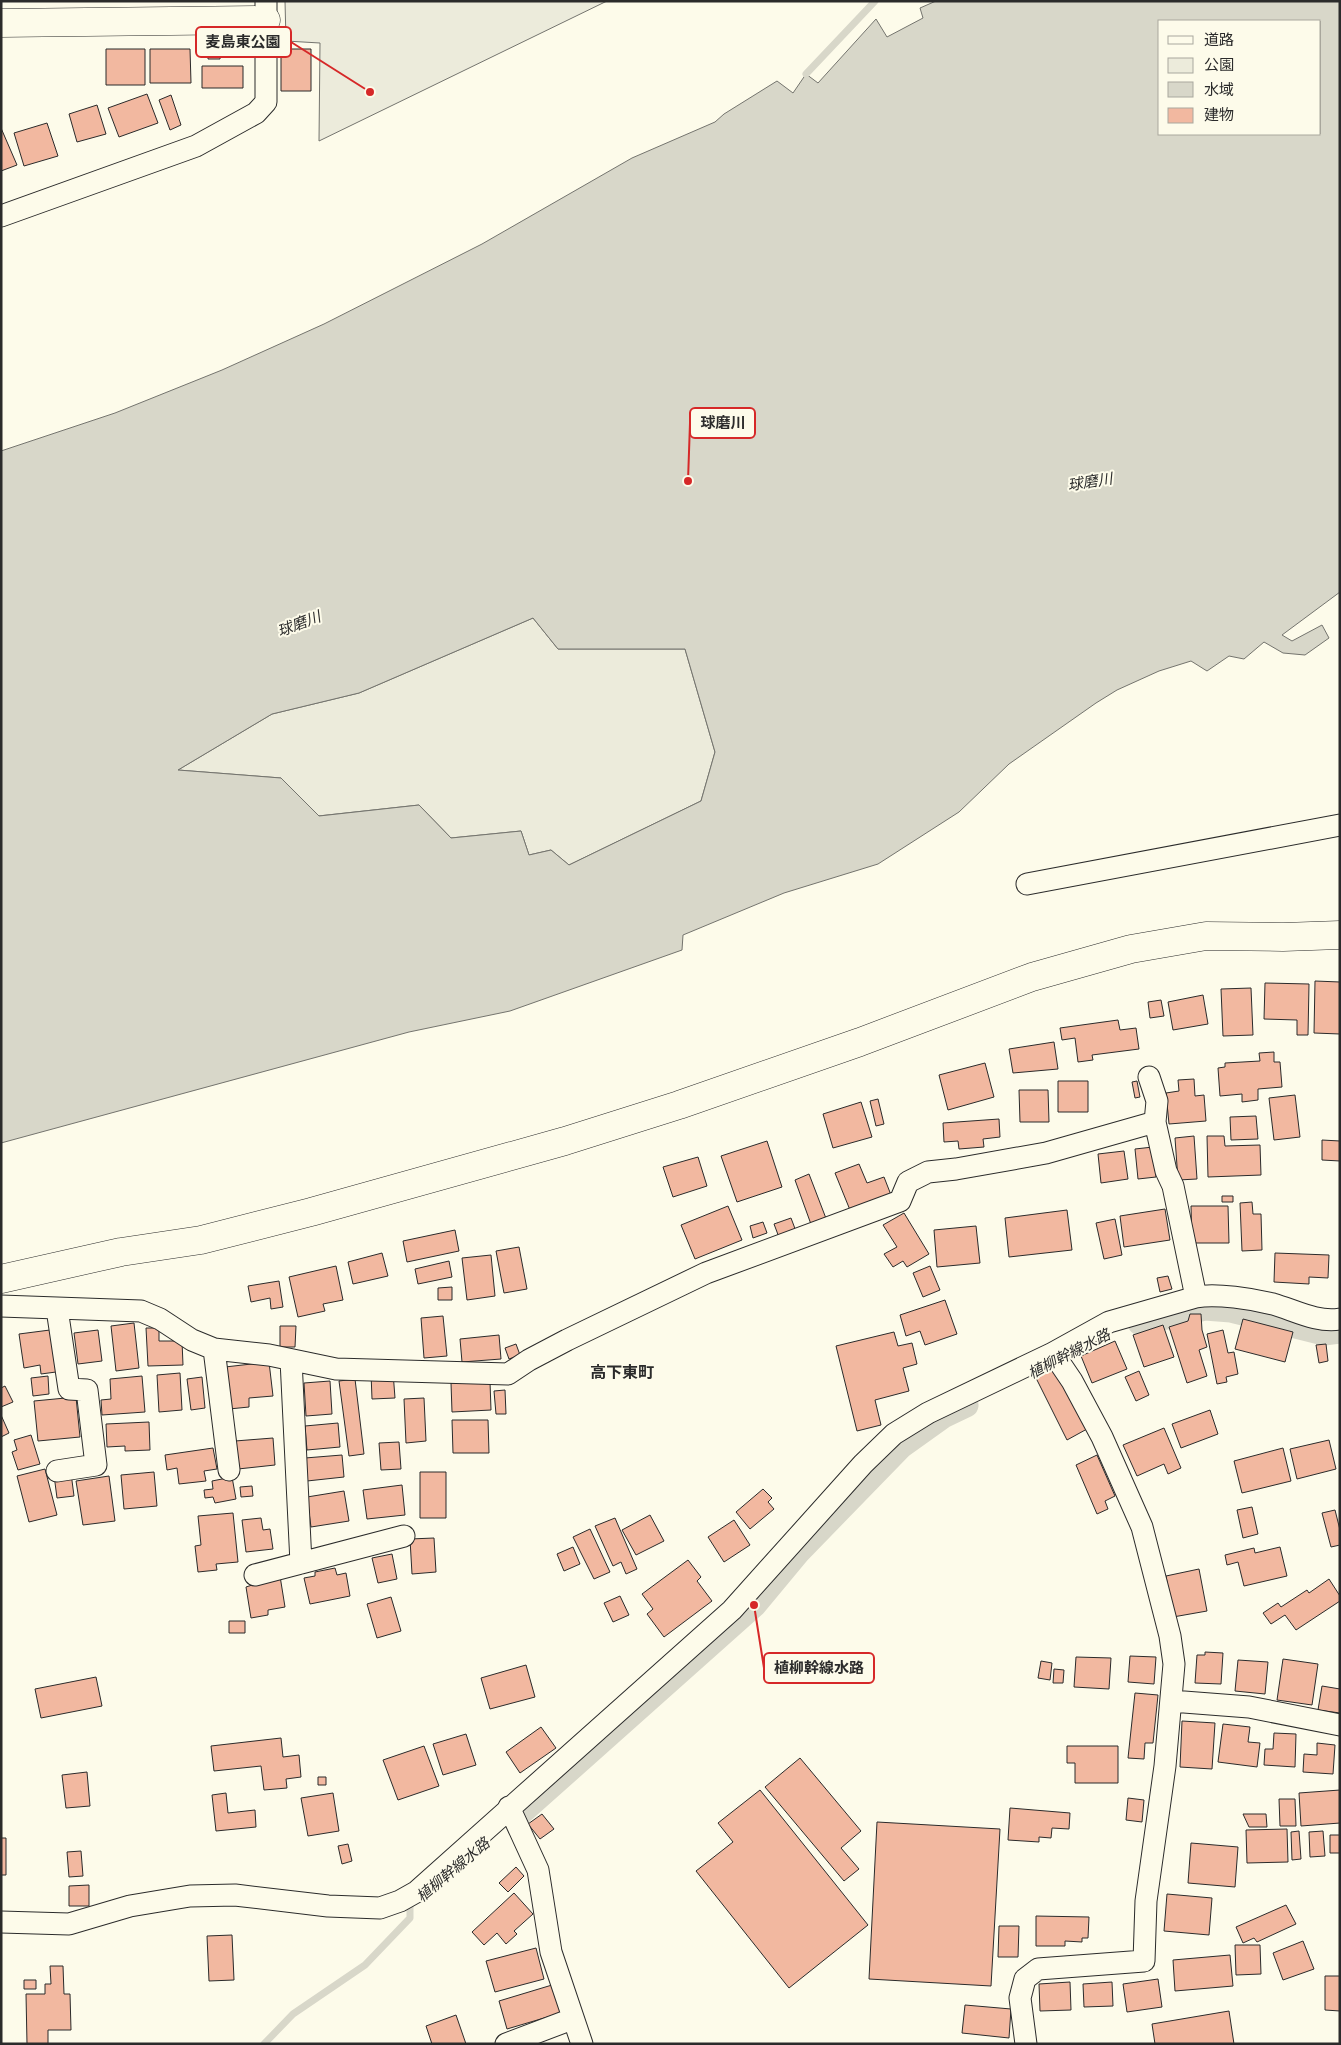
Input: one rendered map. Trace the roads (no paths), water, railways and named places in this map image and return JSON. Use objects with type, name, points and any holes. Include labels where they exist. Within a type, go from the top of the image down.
[{"type":"street","points":[[1,22],[266,11],[266,102],[256,113],[196,146],[1,216]]},
{"type":"street","points":[[1027,884],[1340,825]]},
{"type":"street","points":[[1,1279],[121,1252],[201,1240],[566,1142],[860,1042],[1032,977],[1131,949],[1206,936],[1283,937],[1340,934]]},
{"type":"street","points":[[1149,1077],[1157,1101],[1155,1122],[1166,1171],[1173,1186],[1196,1297]]},
{"type":"street","points":[[1,1306],[141,1311],[160,1319],[192,1340],[214,1349],[268,1355],[336,1369],[508,1374],[529,1360],[567,1340],[706,1273],[900,1201],[908,1182],[928,1172],[1046,1153],[1155,1122]]},
{"type":"street","points":[[1,1922],[70,1924],[130,1906],[190,1896],[235,1895],[328,1906],[380,1908],[400,1901],[416,1892],[512,1814],[732,1610],[863,1464],[894,1434],[928,1413],[1056,1359],[1109,1322],[1196,1297],[1207,1295],[1270,1304],[1327,1321],[1340,1319]]},
{"type":"street","points":[[57,1309],[69,1389],[87,1390],[96,1466],[57,1471]]},
{"type":"street","points":[[214,1349],[229,1470]]},
{"type":"street","points":[[1026,2044],[1020,1998],[1025,1979],[1038,1968],[1144,1961],[1146,1901],[1164,1766],[1174,1664],[1170,1636],[1142,1528],[1102,1437],[1072,1381],[1056,1359]]},
{"type":"street","points":[[290,1360],[301,1563]]},
{"type":"street","points":[[255,1575],[404,1536]]},
{"type":"street","points":[[1171,1701],[1249,1707],[1340,1724]]},
{"type":"street","points":[[512,1814],[538,1870],[551,1952],[582,2044]]},
{"type":"street","points":[[506,2044],[572,2019]]},
{"type":"water","points":[[936,1],[1340,1],[1340,592],[1282,635],[1292,641],[1322,625],[1329,638],[1305,655],[1283,653],[1264,642],[1244,659],[1229,656],[1207,671],[1191,661],[1159,671],[1117,690],[1009,764],[959,812],[878,864],[784,893],[683,935],[682,950],[510,1011],[409,1032],[1,1143],[1,451],[115,413],[222,370],[324,324],[482,244],[632,158],[715,122],[724,114],[777,81],[793,93],[806,74],[818,83],[876,19],[887,37],[923,18],[920,8]],"holes":[[[533,618],[558,649],[685,649],[715,752],[701,801],[569,865],[551,850],[529,855],[521,831],[451,838],[419,805],[319,816],[281,778],[178,770],[272,714],[359,693]]]},
{"type":"waterway","points":[[806,74],[875,1]]},
{"type":"waterway","name":"植柳幹線水路","points":[[1140,1323],[1205,1308],[1231,1310],[1324,1333],[1340,1331]]},
{"type":"waterway","name":"植柳幹線水路","points":[[516,1817],[754,1605],[798,1552],[901,1446],[943,1416],[966,1405]]},
{"type":"waterway","points":[[264,2044],[293,2014],[365,1965],[410,1918],[410,1905]]},
{"type":"place","name":"麦島東公園","points":[[370,92]]},
{"type":"place","name":"球磨川","points":[[688,481]]},
{"type":"place","name":"植柳幹線水路","points":[[754,1605]]},
{"type":"district","name":"高下東町","points":[[622,1372]]}]
